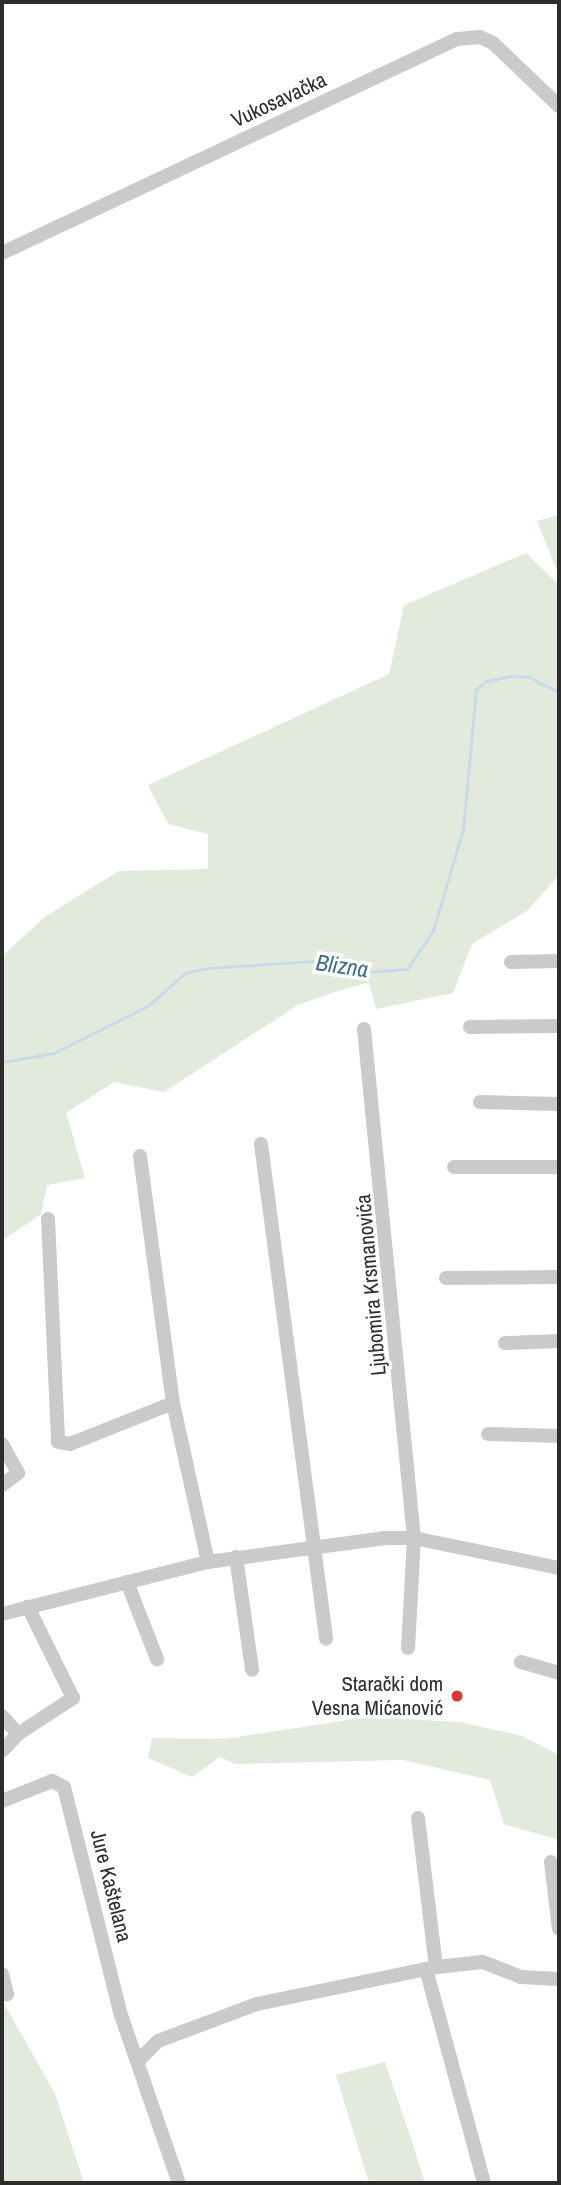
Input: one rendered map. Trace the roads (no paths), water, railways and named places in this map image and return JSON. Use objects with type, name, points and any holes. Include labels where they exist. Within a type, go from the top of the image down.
[{"type":"street","name":"Vukosavačka","points":[[2,253],[457,39],[480,37],[493,43],[559,106]]},
{"type":"street","points":[[511,962],[559,961]]},
{"type":"street","points":[[470,1027],[559,1026]]},
{"type":"street","name":"Ljubomira Krsmanovića","points":[[364,1029],[414,1538],[408,1648]]},
{"type":"street","points":[[480,1102],[559,1104]]},
{"type":"street","points":[[261,1144],[326,1639]]},
{"type":"street","points":[[140,1157],[173,1404],[208,1562]]},
{"type":"street","points":[[454,1167],[559,1167]]},
{"type":"street","points":[[48,1219],[58,1442],[70,1444],[173,1404]]},
{"type":"street","points":[[446,1278],[559,1277]]},
{"type":"street","points":[[505,1343],[559,1341]]},
{"type":"street","points":[[488,1434],[559,1436]]},
{"type":"street","points":[[2,1444],[18,1473],[2,1485]]},
{"type":"street","points":[[2,1614],[208,1562],[414,1538],[559,1568]]},
{"type":"street","points":[[236,1557],[252,1670]]},
{"type":"street","points":[[127,1582],[157,1659]]},
{"type":"street","points":[[2,1751],[18,1734],[73,1698],[28,1607]]},
{"type":"street","points":[[521,1662],[559,1673]]},
{"type":"street","points":[[2,1716],[18,1734]]},
{"type":"street","name":"Jure Kaštelana","points":[[2,1801],[52,1781],[64,1787],[131,2042],[179,2183]]},
{"type":"street","points":[[418,1818],[431,1968],[484,2183]]},
{"type":"street","points":[[551,1862],[559,1929]]},
{"type":"street","points":[[131,2042],[148,2046],[286,1996],[477,1961],[521,1977],[559,1979]]},
{"type":"street","points":[[2,1974],[7,1994]]},
{"type":"street","points":[[139,2060],[148,2046]]},
{"type":"waterway","name":"Blizna","points":[[2,1062],[54,1053],[148,1006],[185,973],[208,968],[333,960],[369,972],[407,969],[433,931],[463,829],[476,690],[486,681],[512,676],[529,677],[559,692]]},
{"type":"place","name":"Starački dom Vesna Mićanović","points":[[457,1696]]}]
